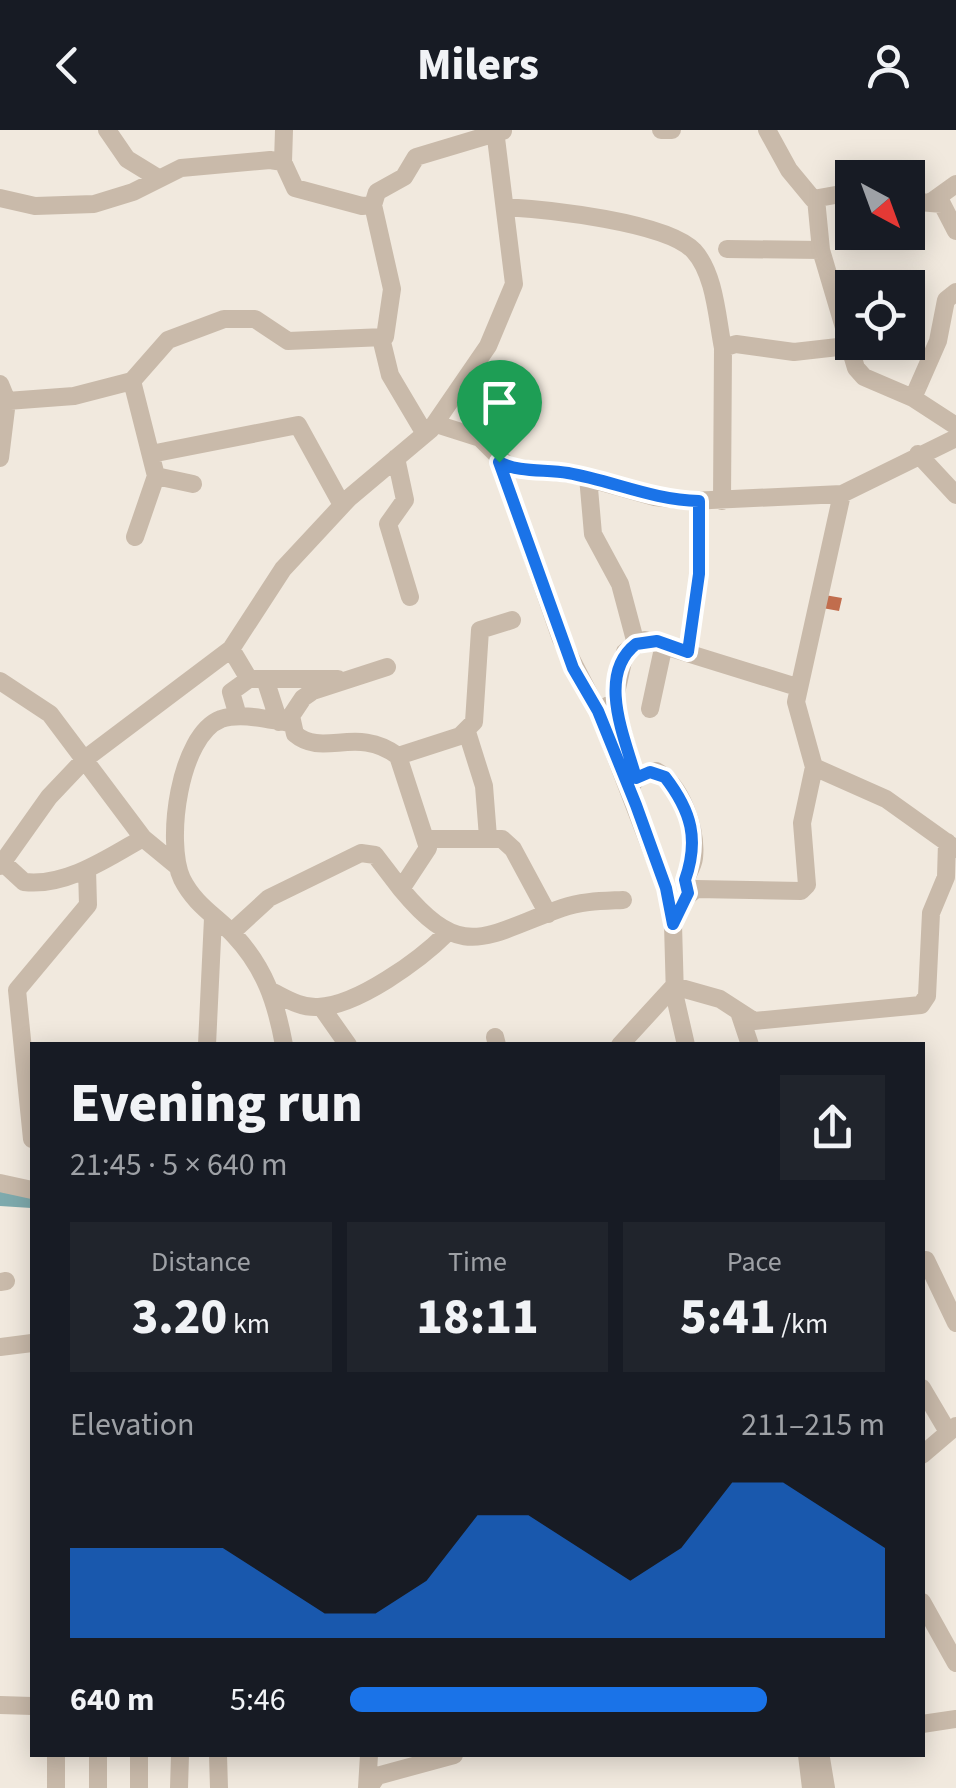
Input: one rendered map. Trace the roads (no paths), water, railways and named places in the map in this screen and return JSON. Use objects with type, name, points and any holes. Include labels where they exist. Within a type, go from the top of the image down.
[{"type":"street","points":[[107,130],[127,159],[158,178]]},
{"type":"street","points":[[284,130],[283,162],[295,188],[373,205]]},
{"type":"street","points":[[661,130],[672,130]]},
{"type":"street","points":[[767,130],[788,170],[816,199],[821,250],[835,302]]},
{"type":"street","points":[[0,458],[3,392],[74,396],[132,381],[168,340],[224,320],[255,319],[288,341],[382,338],[390,329],[392,289],[373,205],[380,188],[404,176],[416,157],[498,131],[514,270],[512,295],[495,336],[430,429],[342,505],[282,569],[232,649],[85,759],[49,797],[1,863],[24,882],[34,883],[87,869],[143,838]]},
{"type":"street","points":[[0,198],[35,206],[94,204],[181,168],[228,161],[283,162]]},
{"type":"street","points":[[931,202],[956,184]]},
{"type":"street","points":[[816,199],[835,195]]},
{"type":"street","points":[[925,202],[946,206],[956,230]]},
{"type":"street","points":[[506,207],[600,218],[686,244],[706,273],[723,348],[722,501]]},
{"type":"street","points":[[727,248],[821,250]]},
{"type":"street","points":[[914,398],[938,341],[946,300],[956,292]]},
{"type":"street","points":[[382,338],[390,374],[430,429],[480,438],[499,462],[573,668],[606,707],[666,888],[673,924],[674,986],[685,1042]]},
{"type":"street","points":[[723,348],[736,344],[794,352],[835,347]]},
{"type":"street","points":[[855,360],[864,377],[914,398],[956,426]]},
{"type":"street","points":[[132,381],[156,476],[135,537]]},
{"type":"street","points":[[151,454],[298,425],[342,505]]},
{"type":"street","points":[[499,462],[509,467],[588,478],[655,498],[722,501],[842,494],[872,484],[918,454],[956,438]]},
{"type":"street","points":[[918,454],[956,496]]},
{"type":"street","points":[[396,458],[405,500],[388,524],[410,597]]},
{"type":"street","points":[[156,476],[193,484]]},
{"type":"street","points":[[588,478],[593,534],[620,584],[636,644]]},
{"type":"street","points":[[688,893],[707,887],[805,889],[802,823],[814,767],[796,712],[797,687],[842,494]]},
{"type":"street","points":[[688,652],[699,574],[699,501]]},
{"type":"street","points":[[398,756],[467,732],[477,715],[480,630],[512,620]]},
{"type":"street","points":[[606,707],[620,663],[644,640],[797,687]]},
{"type":"street","points":[[650,710],[664,644]]},
{"type":"street","points":[[232,649],[300,739],[310,743],[376,741],[398,756],[427,838],[426,858],[401,889]]},
{"type":"street","points":[[238,716],[231,692],[257,679],[319,684],[351,679],[386,667]]},
{"type":"street","points":[[0,681],[42,706],[143,838],[177,866],[196,900],[232,932],[273,992],[283,1042]]},
{"type":"street","points":[[284,722],[319,684]]},
{"type":"street","points":[[177,866],[178,817],[192,746],[212,724],[238,716],[284,722]]},
{"type":"street","points":[[467,732],[484,786],[488,837]]},
{"type":"street","points":[[674,986],[720,999],[740,1015],[762,1021],[921,1005],[927,996],[933,904],[948,868],[952,846],[886,799],[814,767]]},
{"type":"street","points":[[632,783],[650,772],[661,773],[686,811],[694,857],[685,880],[688,893],[673,924]]},
{"type":"street","points":[[427,838],[502,839],[512,849],[548,914]]},
{"type":"street","points":[[232,932],[270,898],[361,854],[374,856],[401,889],[447,933],[480,940],[576,904],[624,900]]},
{"type":"street","points":[[30,1102],[8,993],[88,905],[87,869]]},
{"type":"street","points":[[207,1042],[213,918]]},
{"type":"street","points":[[273,992],[300,1005],[322,1008],[405,971],[447,933]]},
{"type":"street","points":[[623,1042],[674,986]]},
{"type":"street","points":[[322,1008],[346,1042]]},
{"type":"street","points":[[740,1015],[749,1042]]},
{"type":"street","points":[[0,1183],[30,1190]]},
{"type":"street","points":[[926,1260],[956,1323]]},
{"type":"street","points":[[0,1347],[30,1343]]},
{"type":"street","points":[[925,1392],[952,1429],[925,1452]]},
{"type":"street","points":[[925,1607],[955,1658]]},
{"type":"street","points":[[0,1705],[30,1706]]},
{"type":"street","points":[[925,1723],[956,1718]]},
{"type":"street","points":[[56,1757],[56,1788]]},
{"type":"street","points":[[98,1757],[98,1788]]},
{"type":"street","points":[[139,1757],[139,1788]]},
{"type":"street","points":[[180,1757],[180,1788]]},
{"type":"street","points":[[218,1757],[218,1788]]},
{"type":"street","points":[[368,1788],[369,1757]]},
{"type":"street","points":[[368,1788],[377,1776],[447,1757]]},
{"type":"street","points":[[808,1757],[812,1788]]},
{"type":"street","points":[[818,1757],[826,1788]]},
{"type":"waterway","points":[[0,1195],[30,1197]]}]
